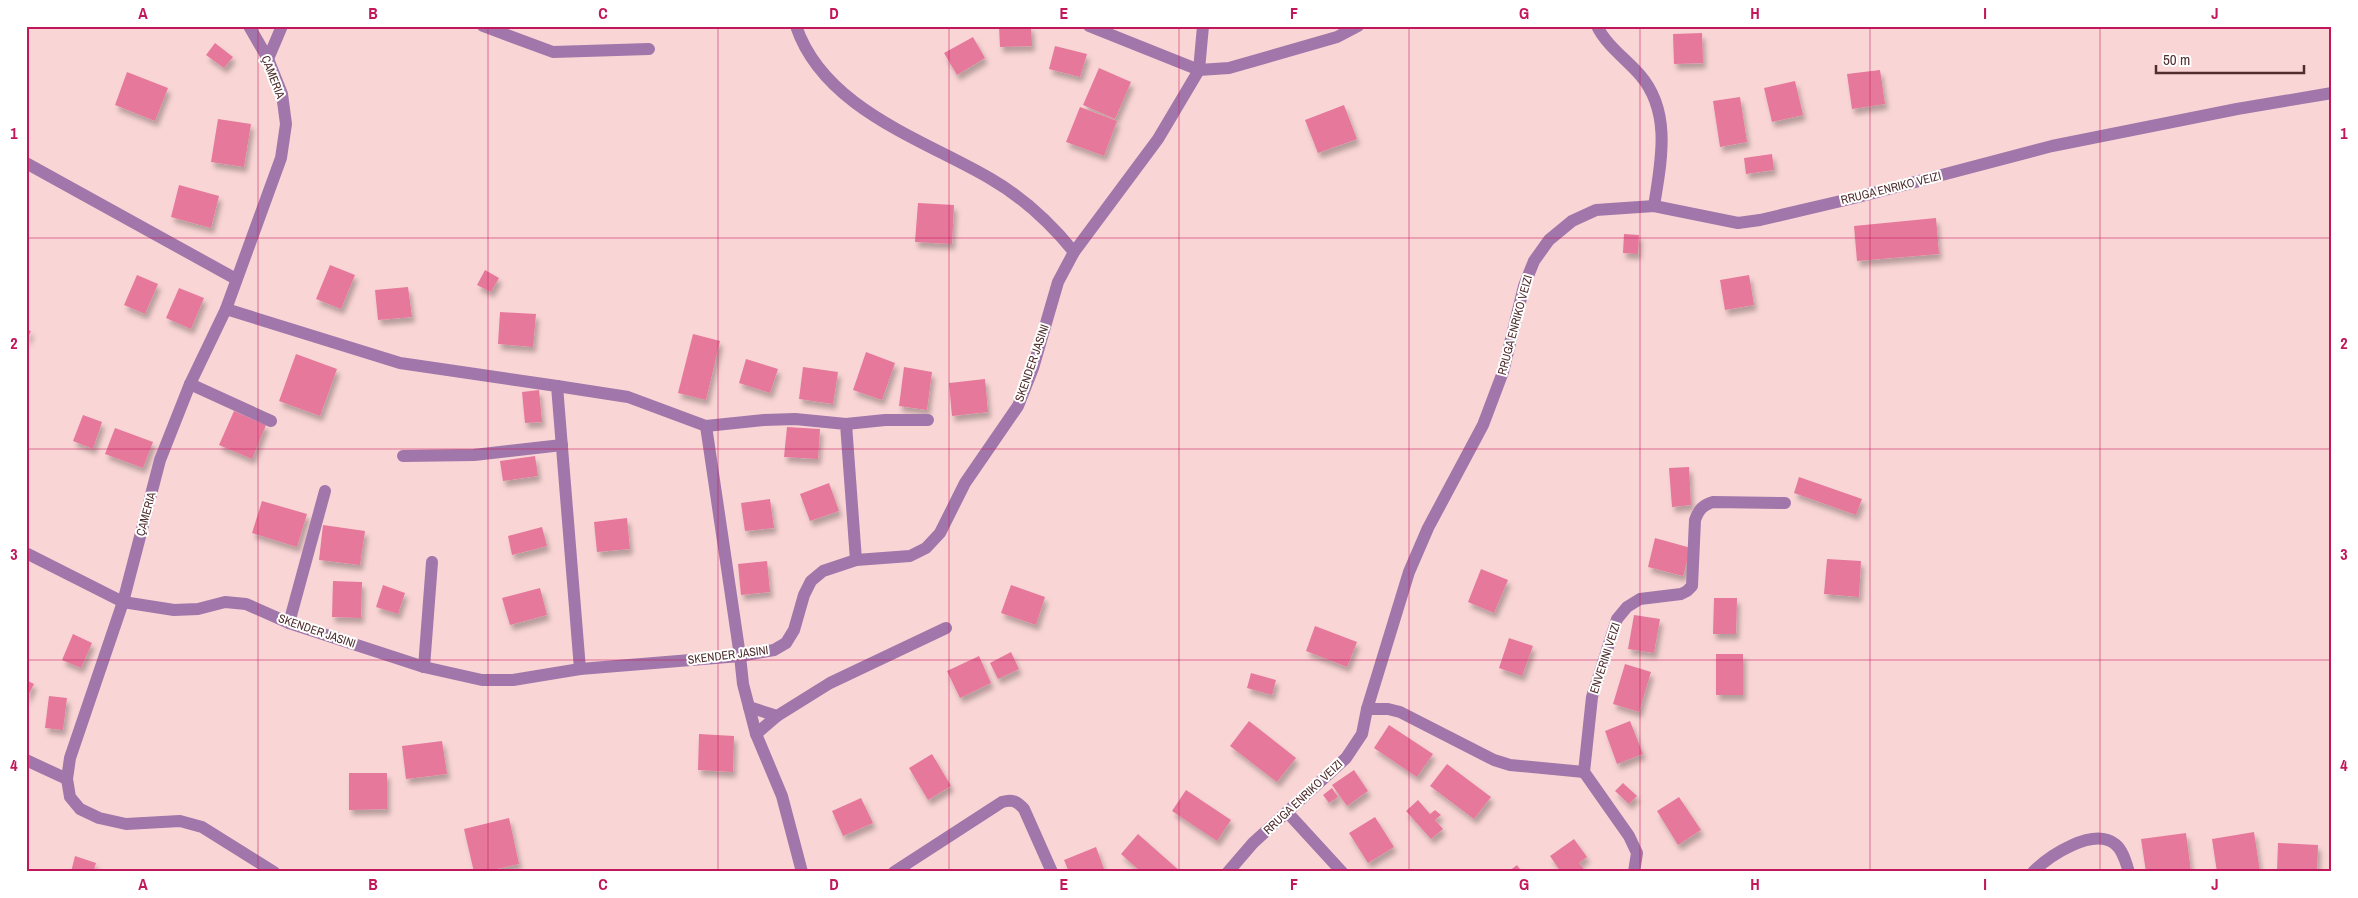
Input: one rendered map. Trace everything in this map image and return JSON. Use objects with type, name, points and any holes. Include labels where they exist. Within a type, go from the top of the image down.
[{"type":"street","name":"ÇAMERIA","points":[[249,26],[268,60],[282,94],[286,124],[282,158],[226,309],[190,384],[160,460],[123,602],[70,758],[67,778],[70,797],[80,809],[99,818],[126,824],[180,821],[202,827],[274,872]]},
{"type":"street","points":[[268,60],[282,26]]},
{"type":"street","points":[[483,26],[553,52],[649,49]]},
{"type":"street","points":[[796,26],[801,41],[819,69],[858,105],[906,135],[992,180],[1054,227],[1074,252]]},
{"type":"street","points":[[1089,26],[1199,70],[1229,68],[1337,37],[1358,26]]},
{"type":"street","name":"SKENDER JASINI","points":[[26,553],[123,602],[174,610],[198,608],[225,602],[246,604],[289,623],[424,667],[482,680],[513,680],[580,670],[740,656],[774,650],[786,643],[794,630],[804,595],[811,581],[823,572],[856,560],[910,556],[926,548],[940,533],[965,483],[1018,406],[1032,368],[1058,282],[1074,252],[1158,139],[1199,70],[1204,26]]},
{"type":"street","points":[[1597,26],[1641,77],[1656,101],[1662,130],[1662,155],[1654,206]]},
{"type":"street","name":"RRUGA ENRIKO VEIZI","points":[[1228,872],[1253,843],[1346,758],[1362,734],[1409,572],[1432,520],[1483,426],[1503,372],[1524,286],[1534,261],[1549,240],[1572,221],[1596,210],[1654,206],[1738,223],[1760,220],[1858,197],[2052,146],[2237,109],[2332,93]]},
{"type":"street","points":[[26,163],[236,279]]},
{"type":"street","points":[[226,309],[400,363],[608,392],[706,426],[787,419],[846,424],[886,420],[928,420]]},
{"type":"street","points":[[190,384],[271,421]]},
{"type":"street","points":[[557,386],[580,670]]},
{"type":"street","points":[[846,424],[856,560]]},
{"type":"street","points":[[706,426],[740,656],[742,684],[756,734],[782,796],[802,872]]},
{"type":"street","points":[[403,456],[474,455],[562,445]]},
{"type":"street","points":[[289,623],[325,491]]},
{"type":"street","name":"ENVERINI VEIZI","points":[[1584,772],[1592,697],[1617,619],[1627,607],[1640,599],[1681,594],[1692,586],[1695,520],[1698,511],[1704,505],[1713,502],[1785,503]]},
{"type":"street","points":[[424,667],[432,562]]},
{"type":"street","points":[[756,734],[777,716],[830,683],[946,628]]},
{"type":"street","points":[[749,707],[777,716]]},
{"type":"street","points":[[1368,709],[1388,709],[1400,712],[1494,760],[1510,764],[1584,772],[1629,836],[1637,854],[1634,872]]},
{"type":"street","points":[[26,760],[67,778]]},
{"type":"street","points":[[894,872],[1002,802],[1010,800],[1018,802],[1024,809],[1052,872]]},
{"type":"street","points":[[1287,812],[1342,872]]},
{"type":"street","points":[[2033,872],[2060,852],[2099,837],[2116,844],[2126,860],[2128,872]]},
{"type":"building","points":[[999,26],[1031,26],[1032,46],[1000,47]]},
{"type":"building","points":[[1702,33],[1703,63],[1674,64],[1673,34]]},
{"type":"building","points":[[973,37],[985,58],[957,75],[944,53]]},
{"type":"building","points":[[215,43],[233,57],[224,68],[206,55]]},
{"type":"building","points":[[1055,46],[1087,54],[1080,77],[1049,69]]},
{"type":"building","points":[[1099,68],[1131,82],[1115,119],[1083,105]]},
{"type":"building","points":[[1880,70],[1885,104],[1852,109],[1847,74]]},
{"type":"building","points":[[127,72],[168,88],[155,121],[115,105]]},
{"type":"building","points":[[1795,81],[1803,115],[1772,122],[1764,88]]},
{"type":"building","points":[[1740,97],[1747,142],[1720,147],[1713,101]]},
{"type":"building","points":[[1344,105],[1357,139],[1318,153],[1305,120]]},
{"type":"building","points":[[1080,107],[1117,121],[1104,156],[1066,142]]},
{"type":"building","points":[[218,119],[251,124],[244,167],[211,162]]},
{"type":"building","points":[[1772,154],[1774,170],[1746,174],[1744,158]]},
{"type":"building","points":[[179,185],[219,196],[211,228],[171,217]]},
{"type":"building","points":[[918,203],[954,205],[952,244],[915,242]]},
{"type":"building","points":[[1936,218],[1939,254],[1857,261],[1854,226]]},
{"type":"building","points":[[1624,234],[1639,235],[1638,254],[1623,253]]},
{"type":"building","points":[[330,265],[355,275],[341,309],[316,299]]},
{"type":"building","points":[[485,270],[499,278],[491,292],[477,285]]},
{"type":"building","points":[[137,275],[158,284],[145,314],[124,305]]},
{"type":"building","points":[[1749,275],[1754,305],[1725,310],[1720,280]]},
{"type":"building","points":[[408,287],[412,317],[378,320],[375,290]]},
{"type":"building","points":[[179,288],[204,298],[191,329],[166,318]]},
{"type":"building","points":[[500,312],[536,314],[533,347],[498,344]]},
{"type":"building","points":[[26,329],[31,331],[26,342]]},
{"type":"building","points":[[693,334],[720,341],[706,400],[678,393]]},
{"type":"building","points":[[866,352],[895,363],[882,400],[853,390]]},
{"type":"building","points":[[296,354],[337,369],[320,416],[279,401]]},
{"type":"building","points":[[746,359],[778,369],[770,393],[739,383]]},
{"type":"building","points":[[803,367],[838,372],[833,404],[799,399]]},
{"type":"building","points":[[904,367],[932,372],[927,410],[899,406]]},
{"type":"building","points":[[985,379],[988,412],[952,416],[949,383]]},
{"type":"building","points":[[539,390],[542,422],[525,423],[522,392]]},
{"type":"building","points":[[234,411],[266,425],[252,459],[219,445]]},
{"type":"building","points":[[83,415],[102,422],[93,449],[73,441]]},
{"type":"building","points":[[787,427],[820,429],[818,459],[784,457]]},
{"type":"building","points":[[115,428],[153,442],[143,468],[105,454]]},
{"type":"building","points":[[535,456],[538,476],[503,481],[500,461]]},
{"type":"building","points":[[1689,467],[1691,505],[1672,507],[1669,468]]},
{"type":"building","points":[[1799,477],[1862,499],[1856,515],[1794,493]]},
{"type":"building","points":[[829,483],[839,511],[810,521],[800,494]]},
{"type":"building","points":[[770,499],[774,528],[745,531],[741,503]]},
{"type":"building","points":[[262,501],[307,514],[297,547],[252,533]]},
{"type":"building","points":[[627,518],[630,549],[597,552],[594,522]]},
{"type":"building","points":[[323,525],[365,531],[360,565],[319,560]]},
{"type":"building","points":[[542,527],[547,546],[512,555],[508,536]]},
{"type":"building","points":[[1655,538],[1691,548],[1683,576],[1648,567]]},
{"type":"building","points":[[1827,559],[1861,561],[1859,597],[1824,594]]},
{"type":"building","points":[[767,561],[770,592],[741,595],[738,564]]},
{"type":"building","points":[[1481,569],[1508,580],[1494,613],[1468,602]]},
{"type":"building","points":[[333,581],[362,582],[361,618],[332,617]]},
{"type":"building","points":[[383,585],[405,593],[398,614],[376,607]]},
{"type":"building","points":[[1011,585],[1045,597],[1036,625],[1001,613]]},
{"type":"building","points":[[540,588],[547,615],[510,625],[502,598]]},
{"type":"building","points":[[1714,598],[1737,598],[1736,634],[1713,634]]},
{"type":"building","points":[[1634,615],[1660,619],[1654,653],[1628,649]]},
{"type":"building","points":[[1315,626],[1357,642],[1347,667],[1306,651]]},
{"type":"building","points":[[73,634],[92,643],[81,668],[62,660]]},
{"type":"building","points":[[1509,638],[1533,646],[1522,676],[1499,668]]},
{"type":"building","points":[[1011,652],[1019,669],[998,679],[990,663]]},
{"type":"building","points":[[1716,654],[1743,654],[1743,695],[1716,695]]},
{"type":"building","points":[[979,656],[991,683],[960,698],[947,671]]},
{"type":"building","points":[[1625,664],[1651,672],[1639,712],[1613,704]]},
{"type":"building","points":[[1251,673],[1276,680],[1272,695],[1247,688]]},
{"type":"building","points":[[26,680],[34,684],[26,700]]},
{"type":"building","points":[[49,696],[67,698],[63,730],[45,728]]},
{"type":"building","points":[[1249,721],[1296,758],[1277,782],[1230,746]]},
{"type":"building","points":[[1630,721],[1643,754],[1617,764],[1605,731]]},
{"type":"building","points":[[1389,725],[1433,754],[1417,777],[1374,748]]},
{"type":"building","points":[[699,734],[734,736],[733,772],[698,770]]},
{"type":"building","points":[[442,741],[447,774],[406,779],[402,746]]},
{"type":"building","points":[[932,754],[951,786],[928,800],[909,768]]},
{"type":"building","points":[[1447,764],[1491,797],[1474,819],[1430,786]]},
{"type":"building","points":[[1354,770],[1368,791],[1347,806],[1332,785]]},
{"type":"building","points":[[349,773],[387,773],[387,809],[349,810]]},
{"type":"building","points":[[1623,783],[1637,796],[1629,804],[1615,791]]},
{"type":"building","points":[[1332,788],[1338,797],[1329,803],[1323,795]]},
{"type":"building","points":[[1186,790],[1231,820],[1217,841],[1172,811]]},
{"type":"building","points":[[1679,797],[1701,830],[1678,845],[1657,811]]},
{"type":"building","points":[[861,798],[873,823],[843,836],[832,811]]},
{"type":"building","points":[[1418,800],[1430,814],[1435,810],[1441,815],[1435,820],[1443,829],[1431,839],[1406,811]]},
{"type":"building","points":[[1375,817],[1394,847],[1368,863],[1349,833]]},
{"type":"building","points":[[509,818],[519,864],[483,872],[474,872],[464,829]]},
{"type":"building","points":[[2254,832],[2260,872],[2217,872],[2212,839]]},
{"type":"building","points":[[2186,833],[2191,872],[2146,872],[2141,839]]},
{"type":"building","points":[[1138,834],[1181,872],[1141,872],[1121,854]]},
{"type":"building","points":[[1574,839],[1587,857],[1579,863],[1586,872],[1561,872],[1550,856]]},
{"type":"building","points":[[2278,843],[2318,845],[2317,872],[2277,872]]},
{"type":"building","points":[[1096,847],[1104,869],[1098,872],[1069,872],[1064,860]]},
{"type":"building","points":[[75,856],[96,863],[93,872],[71,872]]},
{"type":"building","points":[[1517,865],[1522,872],[1508,872]]}]
